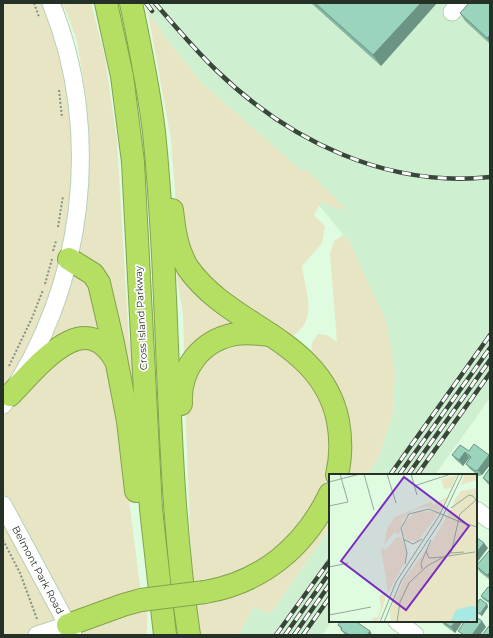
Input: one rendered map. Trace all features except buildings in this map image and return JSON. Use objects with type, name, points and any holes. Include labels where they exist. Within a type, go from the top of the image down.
[{"type":"highway","name":"Cross Island Parkway","points":[[106,3],[122,76],[133,162],[148,466],[155,555],[163,608],[165,635]]},
{"type":"highway","points":[[131,3],[143,62],[154,131],[160,203],[179,554],[189,635]]},
{"type":"highway","points":[[154,131],[172,202],[176,235],[187,266],[206,288],[300,355],[317,375],[327,391],[336,414],[340,453],[337,474]]},
{"type":"highway","points":[[69,259],[93,274],[99,283],[128,421],[138,509],[155,555]]},
{"type":"highway","points":[[173,455],[182,416],[181,395],[184,376],[194,357],[208,345],[226,337],[246,333],[270,335]]},
{"type":"highway","points":[[5,402],[61,346],[80,337],[94,339],[105,345],[116,361]]},
{"type":"highway","points":[[71,630],[123,605],[141,600],[205,592],[244,581],[271,566],[283,557],[305,535],[315,522],[329,496]]},
{"type":"highway","points":[[154,635],[163,608]]},
{"type":"street","points":[[5,402],[45,328],[69,259],[80,184],[81,141],[76,98],[68,54],[51,3]]},
{"type":"street","name":"Belmont Park Road","points":[[3,505],[71,630]]},
{"type":"street","points":[[477,511],[490,520]]},
{"type":"street","points":[[398,622],[413,634]]},
{"type":"street","points":[[37,627],[71,630]]},
{"type":"path","points":[[34,3],[39,18]]},
{"type":"path","points":[[58,87],[63,119]]},
{"type":"path","points":[[58,230],[63,191]]},
{"type":"path","points":[[6,371],[21,344],[43,290],[57,237]]},
{"type":"path","points":[[3,540],[20,573],[37,627]]},
{"type":"shaded area","points":[[3,3],[63,3],[91,3],[105,57],[117,142],[129,341],[133,355],[134,378],[127,376],[128,493],[143,609],[147,609],[147,635],[3,635]],"holes":[[[63,3],[77,41],[86,97],[89,178]]]},
{"type":"shaded area","points":[[152,3],[161,3],[163,5],[164,3],[490,3],[490,398],[436,474],[368,474],[379,457],[393,412],[395,372],[350,243],[299,181],[239,116],[202,83],[148,13]]},
{"type":"shaded area","points":[[148,13],[202,83],[303,172],[306,169],[346,209],[338,209],[321,202],[314,215],[325,226],[322,243],[302,266],[308,297],[308,315],[305,323],[299,331],[290,338],[202,278],[178,228],[171,140]]},
{"type":"shaded area","points":[[343,235],[350,243],[386,321],[395,372],[393,412],[379,457],[368,474],[342,474],[311,354],[312,343],[318,334],[327,335],[337,342],[330,253],[334,241]]},
{"type":"shaded area","points":[[172,250],[244,324],[188,354],[184,352],[183,314]]},
{"type":"shaded area","points":[[237,341],[265,343],[291,358],[313,383],[326,411],[332,465],[314,509],[288,542],[200,603],[222,600],[222,596],[329,513],[329,529],[270,614],[253,607],[239,635],[200,635],[192,585],[185,400],[199,361]]},
{"type":"shaded area","points":[[329,529],[329,622],[331,622],[322,635],[239,635],[253,606],[270,614]]},
{"type":"railway","points":[[146,3],[152,11]]},
{"type":"railway","points":[[155,3],[216,70],[275,118],[308,138],[342,154],[377,167],[414,175],[452,178],[490,177]]},
{"type":"railway","points":[[391,474],[490,335]]},
{"type":"railway","points":[[400,474],[490,348]]},
{"type":"railway","points":[[409,474],[490,360]]},
{"type":"railway","points":[[418,474],[490,373]]},
{"type":"railway","points":[[276,635],[329,561]]},
{"type":"railway","points":[[285,635],[329,573]]},
{"type":"railway","points":[[294,635],[329,585]]},
{"type":"railway","points":[[303,635],[329,598]]}]
